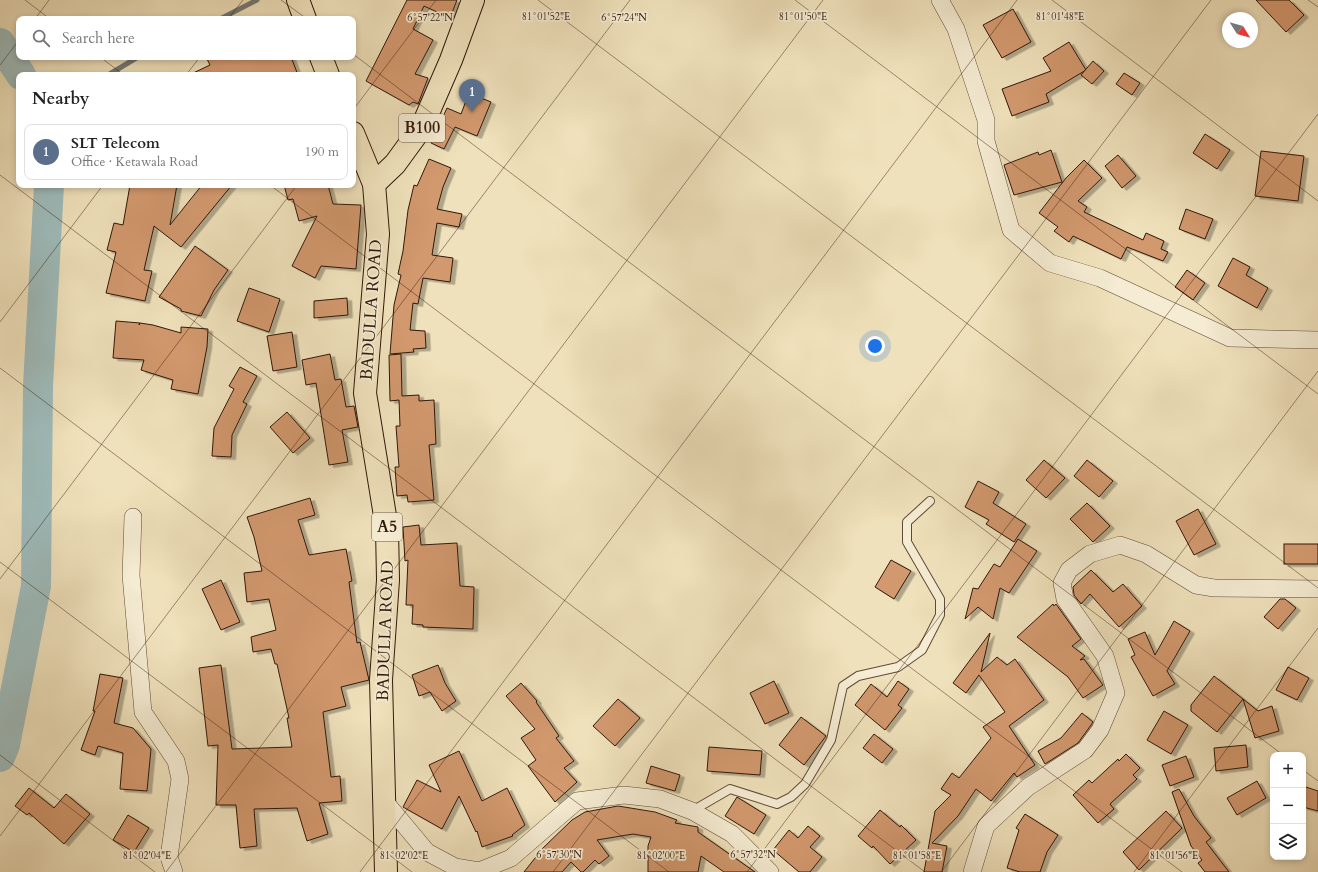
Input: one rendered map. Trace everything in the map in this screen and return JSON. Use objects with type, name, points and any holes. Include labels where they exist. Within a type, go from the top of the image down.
[{"type":"main road","name":"B100","points":[[374,184],[396,164],[422,127],[451,60],[473,0]]},
{"type":"main road","points":[[322,60],[327,72]]},
{"type":"main road","name":"BADULLA ROAD","points":[[356,140],[374,184],[378,234],[365,393],[387,528],[388,580],[381,680],[386,803],[386,872]]},
{"type":"street","points":[[940,0],[956,29],[986,120],[986,141],[1011,230],[1050,263],[1100,278],[1230,338],[1318,340]]},
{"type":"street","points":[[133,517],[131,576],[143,712],[176,761],[180,779],[169,857],[174,872]]},
{"type":"street","points":[[972,872],[986,826],[1028,787],[1085,750],[1100,730],[1116,693],[1105,656],[1065,599],[1062,583],[1069,570],[1090,554],[1120,545],[1146,554],[1196,585],[1214,588],[1318,589]]},
{"type":"street","points":[[386,803],[427,852],[454,867],[479,871],[511,858],[577,801],[624,795],[660,799],[692,811],[732,834],[770,872]]},
{"type":"lane","points":[[692,811],[730,789],[777,804],[791,797],[806,784],[831,740],[843,686],[858,676],[898,667],[922,650],[940,615],[940,598],[907,542],[907,522],[930,501]]},
{"type":"building","points":[[407,0],[457,0],[450,18],[424,6],[413,29],[433,40],[415,74],[428,78],[418,104],[413,102],[409,105],[366,81]]},
{"type":"building","points":[[1256,0],[1289,0],[1304,15],[1286,32]]},
{"type":"building","points":[[1013,9],[1031,42],[1002,58],[983,25]]},
{"type":"building","points":[[1069,42],[1086,70],[1046,94],[1049,102],[1012,116],[1002,89],[1051,71],[1043,58]]},
{"type":"building","points":[[208,60],[292,60],[297,72],[195,72],[210,65]]},
{"type":"building","points":[[1093,61],[1104,71],[1092,84],[1081,75]]},
{"type":"building","points":[[1124,73],[1140,83],[1132,95],[1116,84]]},
{"type":"building","points":[[469,93],[491,102],[477,136],[455,127],[444,149],[431,143],[447,108],[461,114]]},
{"type":"building","points":[[1205,134],[1230,150],[1217,169],[1193,153]]},
{"type":"building","points":[[1051,150],[1062,182],[1014,195],[1004,165],[1038,152],[1039,155]]},
{"type":"building","points":[[1261,151],[1304,156],[1298,201],[1255,196]]},
{"type":"building","points":[[1118,155],[1136,176],[1122,188],[1105,166]]},
{"type":"building","points":[[429,159],[451,168],[443,187],[437,209],[462,214],[459,227],[437,223],[432,255],[453,258],[450,282],[423,278],[418,304],[413,303],[410,330],[425,331],[426,348],[413,349],[414,352],[390,354],[394,305],[401,275],[398,274],[403,251],[408,210],[414,185],[417,186]]},
{"type":"building","points":[[1084,160],[1102,178],[1078,201],[1087,207],[1084,212],[1143,240],[1146,233],[1164,241],[1161,249],[1168,252],[1163,261],[1127,247],[1121,259],[1073,236],[1069,242],[1054,231],[1058,227],[1039,213],[1066,178]]},
{"type":"building","points":[[129,188],[176,188],[170,225],[200,188],[230,188],[181,247],[154,226],[144,270],[152,271],[145,301],[106,293],[116,252],[107,250],[114,223],[123,225]]},
{"type":"building","points":[[285,188],[329,188],[333,204],[361,205],[356,269],[321,266],[315,278],[292,266],[317,216],[299,221],[293,199],[288,200]]},
{"type":"building","points":[[1186,209],[1213,219],[1205,239],[1179,229]]},
{"type":"building","points":[[195,246],[228,270],[214,290],[201,316],[181,311],[181,309],[159,297]]},
{"type":"building","points":[[1233,258],[1250,267],[1246,275],[1268,288],[1257,308],[1218,286]]},
{"type":"building","points":[[1187,270],[1205,283],[1193,300],[1175,287]]},
{"type":"building","points":[[249,288],[280,299],[269,332],[237,321]]},
{"type":"building","points":[[347,298],[348,315],[314,318],[314,301]]},
{"type":"building","points":[[116,321],[153,325],[181,333],[181,327],[208,329],[207,347],[198,394],[171,389],[173,380],[141,370],[144,360],[113,358]]},
{"type":"building","points":[[292,332],[297,367],[273,371],[267,336]]},
{"type":"building","points":[[330,354],[335,380],[341,379],[346,407],[354,406],[358,427],[342,430],[348,462],[329,465],[316,383],[306,385],[302,360]]},
{"type":"building","points":[[401,354],[402,396],[419,395],[419,401],[434,400],[436,444],[429,445],[434,500],[408,502],[407,495],[397,496],[395,467],[399,467],[396,426],[400,426],[399,400],[390,401],[389,355]]},
{"type":"building","points":[[240,367],[257,376],[243,402],[247,404],[232,435],[231,457],[212,456],[214,428],[234,389],[229,386]]},
{"type":"building","points":[[287,412],[310,438],[293,453],[270,427]]},
{"type":"building","points":[[1044,460],[1065,478],[1046,498],[1026,480]]},
{"type":"building","points":[[1087,460],[1113,481],[1099,497],[1074,476]]},
{"type":"building","points":[[978,481],[999,492],[993,503],[1026,524],[1014,542],[986,524],[989,520],[965,507]]},
{"type":"building","points":[[310,498],[315,515],[298,520],[309,555],[346,549],[352,581],[349,582],[357,643],[360,642],[369,680],[341,687],[346,706],[323,712],[331,777],[340,776],[342,801],[319,803],[328,834],[307,841],[297,808],[254,809],[257,846],[240,848],[236,805],[216,805],[218,745],[208,746],[199,668],[221,665],[232,749],[292,747],[287,718],[289,718],[277,664],[275,664],[271,649],[253,652],[251,637],[276,630],[269,599],[247,602],[244,573],[262,571],[254,537],[247,517]]},
{"type":"building","points":[[1087,503],[1110,526],[1093,542],[1070,519]]},
{"type":"building","points":[[1198,509],[1216,544],[1194,555],[1176,521]]},
{"type":"building","points":[[419,525],[421,545],[457,543],[460,586],[474,587],[473,629],[423,627],[423,625],[412,624],[413,605],[406,605],[408,560],[405,561],[403,527]]},
{"type":"building","points":[[1018,539],[1037,551],[1009,593],[1000,588],[993,619],[978,607],[965,619],[973,588],[978,589],[994,564],[1000,567]]},
{"type":"building","points":[[1284,544],[1318,544],[1318,564],[1284,564]]},
{"type":"building","points":[[891,560],[911,571],[894,599],[875,587]]},
{"type":"building","points":[[1091,570],[1113,592],[1123,584],[1142,606],[1119,627],[1090,594],[1081,604],[1074,595],[1073,587]]},
{"type":"building","points":[[221,580],[240,622],[221,630],[202,589]]},
{"type":"building","points":[[1280,599],[1285,599],[1296,608],[1278,629],[1264,617]]},
{"type":"building","points":[[1053,604],[1054,606],[1056,604],[1081,639],[1072,646],[1085,656],[1080,660],[1084,659],[1103,685],[1083,698],[1068,677],[1017,637]]},
{"type":"building","points":[[1174,621],[1190,631],[1167,671],[1175,684],[1153,696],[1131,657],[1135,655],[1128,639],[1145,632],[1155,655]]},
{"type":"building","points":[[990,633],[981,672],[997,657],[1007,665],[1015,659],[1044,700],[1009,726],[1035,765],[1017,777],[1014,773],[991,801],[976,789],[958,816],[932,843],[947,846],[942,872],[924,872],[935,811],[951,795],[941,789],[952,773],[959,778],[991,738],[983,727],[1005,712],[979,675],[966,693],[953,683]]},
{"type":"building","points":[[438,665],[445,683],[456,701],[442,711],[430,692],[419,696],[412,675]]},
{"type":"building","points":[[1288,667],[1309,678],[1297,700],[1276,690]]},
{"type":"building","points":[[100,674],[123,678],[114,723],[133,728],[151,749],[147,791],[120,789],[123,753],[98,746],[95,755],[81,750],[95,711],[93,711]]},
{"type":"building","points":[[1214,676],[1243,699],[1217,732],[1191,711],[1191,705]]},
{"type":"building","points":[[774,681],[789,713],[765,724],[750,693]]},
{"type":"building","points":[[898,681],[909,689],[898,705],[902,708],[885,730],[855,705],[871,684],[887,697]]},
{"type":"building","points":[[521,683],[537,701],[536,702],[559,736],[556,738],[574,761],[564,768],[577,782],[555,802],[528,766],[536,760],[521,738],[535,729],[506,696]]},
{"type":"building","points":[[618,699],[640,718],[615,746],[593,726]]},
{"type":"building","points":[[1243,699],[1258,711],[1272,706],[1279,731],[1255,738]]},
{"type":"building","points":[[1164,711],[1188,725],[1171,754],[1147,740]]},
{"type":"building","points":[[1082,713],[1093,722],[1078,743],[1045,764],[1038,751],[1061,738]]},
{"type":"building","points":[[801,717],[826,736],[804,765],[779,745]]},
{"type":"building","points":[[874,734],[893,749],[882,763],[863,748]]},
{"type":"building","points":[[1246,745],[1248,767],[1216,771],[1214,748]]},
{"type":"building","points":[[709,747],[762,751],[760,775],[707,771]]},
{"type":"building","points":[[459,751],[482,801],[507,788],[525,825],[512,835],[513,836],[482,847],[477,831],[476,832],[459,796],[442,829],[403,807],[417,780],[441,792],[429,765]]},
{"type":"building","points":[[1126,754],[1140,768],[1133,775],[1137,779],[1110,804],[1114,809],[1098,823],[1073,795],[1089,780],[1092,783],[1118,759],[1119,761]]},
{"type":"building","points":[[1186,756],[1194,777],[1170,786],[1162,765]]},
{"type":"building","points":[[651,766],[680,775],[675,791],[646,783]]},
{"type":"building","points":[[1257,781],[1266,798],[1237,815],[1227,798]]},
{"type":"building","points":[[1306,787],[1318,791],[1318,811],[1306,808]]},
{"type":"building","points":[[29,788],[54,808],[66,794],[90,814],[64,844],[29,813],[27,815],[15,806]]},
{"type":"building","points":[[1179,789],[1194,816],[1211,838],[1206,842],[1229,872],[1205,872],[1198,863],[1202,860],[1191,846],[1172,792]]},
{"type":"building","points":[[737,797],[766,815],[754,834],[725,816]]},
{"type":"building","points":[[618,806],[655,812],[677,820],[675,823],[698,827],[698,832],[755,872],[724,872],[701,856],[698,872],[648,872],[648,846],[651,837],[633,834],[597,840],[609,856],[599,864],[595,860],[583,872],[581,872],[571,862],[562,872],[524,872],[543,848],[572,820],[585,812]]},
{"type":"building","points":[[880,810],[900,827],[901,825],[916,840],[890,864],[873,846],[872,848],[858,836]]},
{"type":"building","points":[[1166,811],[1182,828],[1139,870],[1123,852]]},
{"type":"building","points":[[1025,814],[1058,835],[1047,852],[1040,872],[1020,872],[1007,868],[1019,830],[1016,828]]},
{"type":"building","points":[[128,815],[149,828],[134,852],[113,840]]},
{"type":"building","points":[[808,826],[820,836],[810,847],[822,857],[810,872],[799,872],[773,850],[789,830],[798,838]]},
{"type":"waterway","points":[[226,16],[257,0]]},
{"type":"waterway","points":[[0,43],[19,72]]},
{"type":"waterway","points":[[113,72],[133,60]]},
{"type":"waterway","points":[[0,757],[5,745],[36,586],[38,386],[49,188]]},
{"type":"place","name":"SLT Telecom","points":[[472,112]]}]
